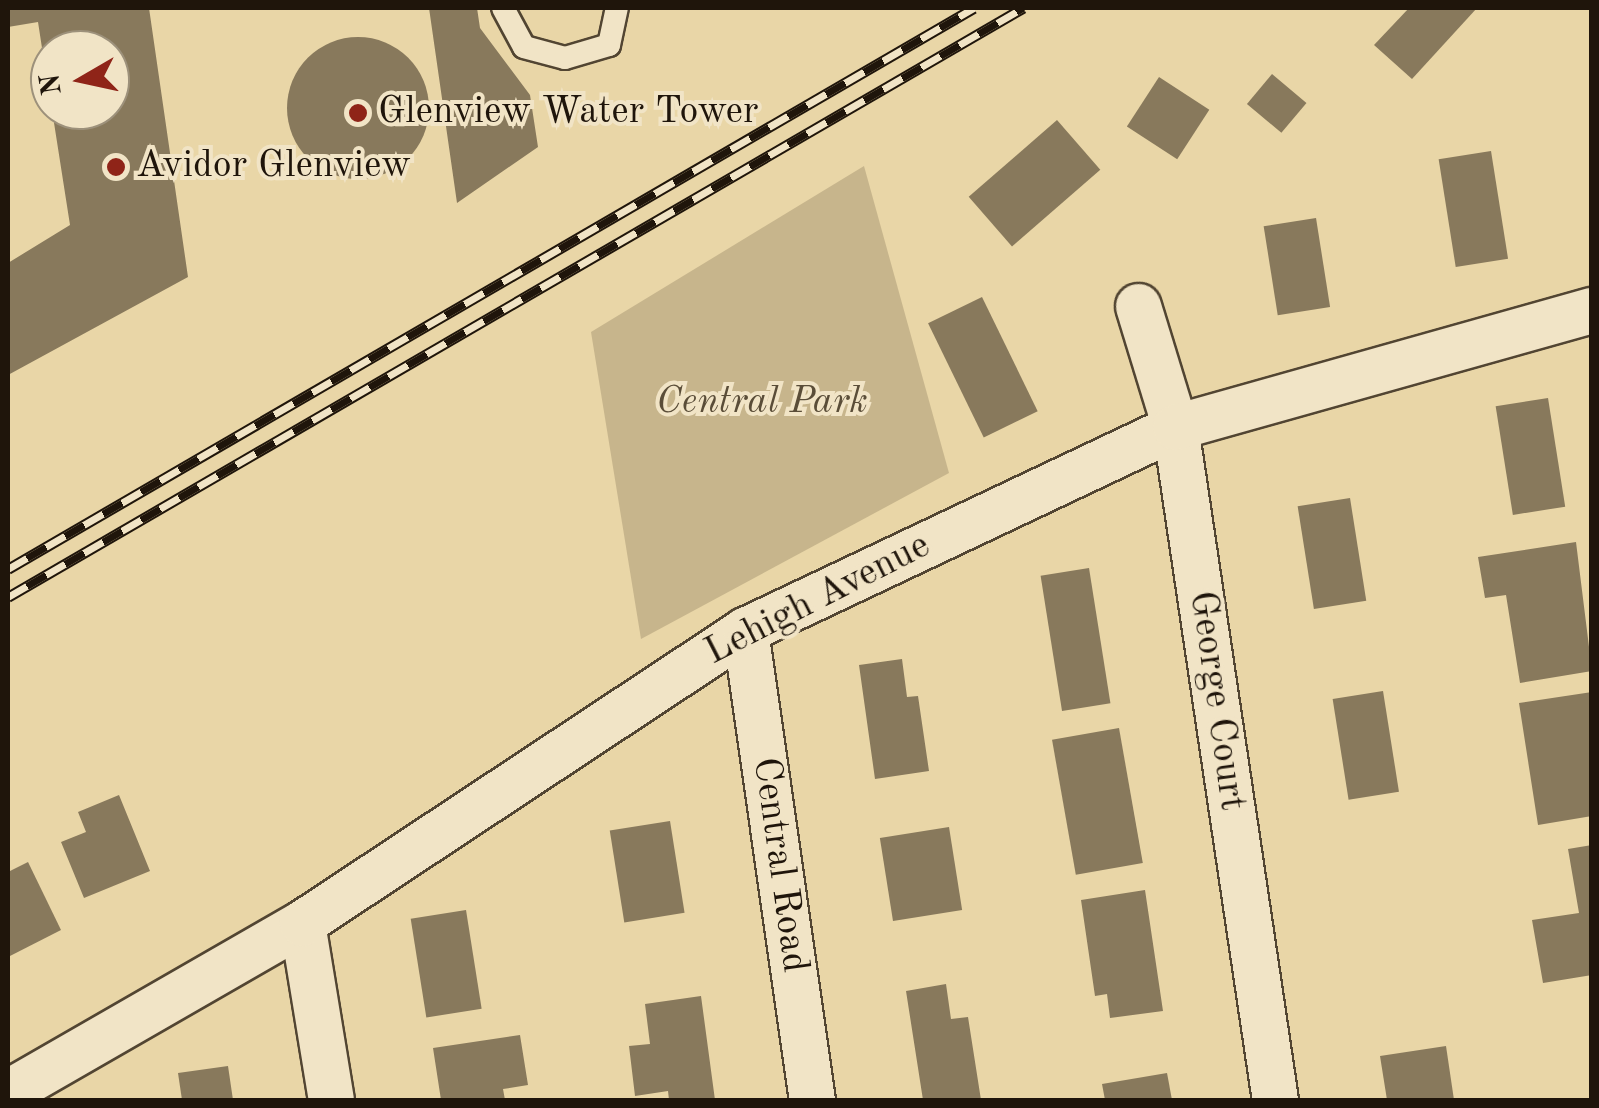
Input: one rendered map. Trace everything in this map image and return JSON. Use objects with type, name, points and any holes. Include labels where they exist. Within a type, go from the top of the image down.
[{"type":"street","name":"George Court","points":[[1138,306],[1175,427],[1275,1100]]},
{"type":"street","name":"Lehigh Avenue","points":[[8,1092],[302,922],[745,630],[1175,427],[1592,310]]},
{"type":"street","name":"Central Road","points":[[745,630],[812,1100]]},
{"type":"street","points":[[302,922],[331,1100]]},
{"type":"lane","points":[[503,8],[524,47],[566,58],[609,45],[617,8]]},
{"type":"green space","name":"Central Park","points":[[864,166],[949,473],[641,639],[591,332]]},
{"type":"building","name":"Avidor Glenview","points":[[8,8],[149,8],[188,277],[8,375],[8,263],[70,225],[55,130],[130,130],[130,30],[39,30],[38,22],[8,27]]},
{"type":"building","points":[[429,8],[477,8],[480,28],[530,95],[538,147],[457,203]]},
{"type":"building","points":[[1409,8],[1477,8],[1412,79],[1374,45]]},
{"type":"building","name":"Glenview Water Tower","points":[[358,37],[385,43],[408,58],[423,81],[429,108],[423,135],[408,158],[385,173],[358,179],[331,173],[308,158],[293,135],[287,108],[293,81],[308,58],[331,43]]},
{"type":"building","points":[[1272,74],[1306,103],[1281,133],[1247,104]]},
{"type":"building","points":[[1159,77],[1209,110],[1177,159],[1127,126]]},
{"type":"building","points":[[1057,120],[1100,170],[1012,247],[969,197]]},
{"type":"building","points":[[1491,151],[1508,259],[1456,267],[1439,159]]},
{"type":"building","points":[[1316,218],[1330,307],[1278,315],[1264,226]]},
{"type":"building","points":[[982,297],[1038,411],[984,437],[928,323]]},
{"type":"building","points":[[1548,398],[1565,507],[1513,515],[1496,406]]},
{"type":"building","points":[[1350,498],[1366,601],[1314,609],[1298,506]]},
{"type":"building","points":[[1576,542],[1592,671],[1520,683],[1506,595],[1485,598],[1478,557]]},
{"type":"building","points":[[1089,568],[1110,703],[1062,711],[1041,576]]},
{"type":"building","points":[[902,659],[907,697],[918,696],[929,771],[875,779],[859,665]]},
{"type":"building","points":[[1383,691],[1399,792],[1349,800],[1333,699]]},
{"type":"building","points":[[1592,692],[1592,816],[1538,825],[1519,703]]},
{"type":"building","points":[[1119,728],[1143,863],[1076,875],[1052,740]]},
{"type":"building","points":[[119,795],[150,871],[84,898],[61,842],[86,832],[78,812]]},
{"type":"building","points":[[670,821],[685,913],[624,922],[610,831]]},
{"type":"building","points":[[949,827],[962,910],[893,921],[880,838]]},
{"type":"building","points":[[1592,845],[1592,975],[1543,983],[1532,920],[1579,913],[1568,849]]},
{"type":"building","points":[[28,862],[61,930],[8,957],[8,872]]},
{"type":"building","points":[[1145,890],[1163,1011],[1110,1018],[1107,994],[1095,996],[1081,900]]},
{"type":"building","points":[[466,910],[482,1009],[426,1018],[411,919]]},
{"type":"building","points":[[946,984],[951,1019],[968,1017],[981,1100],[923,1100],[906,991]]},
{"type":"building","points":[[701,996],[715,1100],[669,1100],[668,1091],[635,1096],[629,1046],[650,1044],[645,1004]]},
{"type":"building","points":[[520,1035],[528,1085],[503,1089],[505,1100],[441,1100],[433,1048]]},
{"type":"building","points":[[1446,1046],[1454,1100],[1387,1100],[1380,1056]]},
{"type":"building","points":[[228,1066],[233,1100],[182,1100],[178,1073]]},
{"type":"building","points":[[1167,1073],[1172,1100],[1105,1100],[1102,1084]]},
{"type":"railway","points":[[8,569],[974,8]]},
{"type":"railway","points":[[8,597],[1023,8]]},
{"type":"place","name":"Glenview Water Tower","points":[[358,113]]},
{"type":"place","name":"Avidor Glenview","points":[[116,167]]}]
